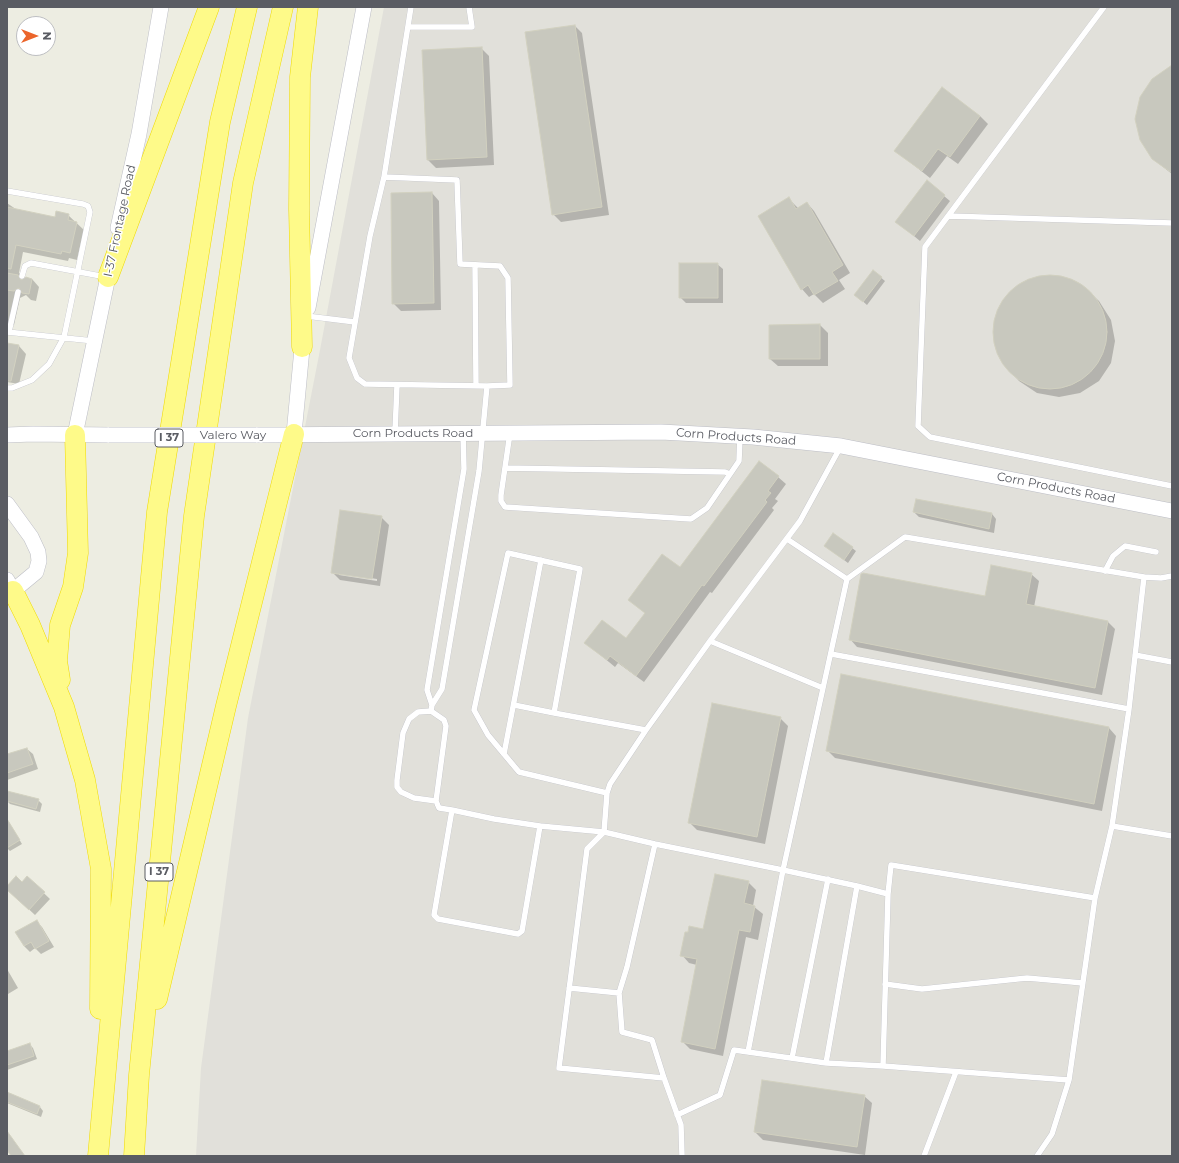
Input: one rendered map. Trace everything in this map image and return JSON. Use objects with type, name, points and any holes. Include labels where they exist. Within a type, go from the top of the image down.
[{"type":"highway","points":[[108,277],[209,7]]},
{"type":"highway","name":"I 37","points":[[98,1156],[157,512],[220,122],[247,7]]},
{"type":"highway","name":"I 37","points":[[134,1156],[139,1075],[194,516],[243,183],[283,7]]},
{"type":"highway","points":[[302,347],[299,209],[300,77],[308,7]]},
{"type":"highway","points":[[139,1075],[226,706],[294,434]]},
{"type":"highway","points":[[64,707],[57,661],[60,625],[73,587],[78,553],[75,435]]},
{"type":"highway","points":[[10,586],[30,625],[64,707],[85,780],[101,869],[99,1047],[104,1094]]},
{"type":"main road","name":"I-37 Frontage Road","points":[[75,435],[139,134],[161,7]]},
{"type":"main road","points":[[294,434],[306,316],[364,7]]},
{"type":"main road","points":[[7,428],[33,434]]},
{"type":"main road","name":"Corn Products Road","points":[[294,434],[661,432],[740,436],[842,446],[1172,511]]},
{"type":"main road","name":"Valero Way","points":[[75,435],[294,434]]},
{"type":"main road","points":[[7,435],[75,435]]},
{"type":"main road","points":[[7,504],[31,537],[38,552],[39,561],[36,572],[10,586]]},
{"type":"lane","points":[[384,177],[457,180],[460,264],[500,266],[508,278],[510,385],[476,386],[365,384],[357,378],[349,358],[370,236],[384,177],[411,7]]},
{"type":"lane","points":[[409,27],[472,27],[469,7]]},
{"type":"lane","points":[[1104,7],[925,247],[918,426],[930,437],[1172,486]]},
{"type":"lane","points":[[7,192],[83,204],[88,206],[90,212],[79,272],[64,337],[49,364],[32,380],[12,388],[7,388]]},
{"type":"lane","points":[[948,216],[1172,223]]},
{"type":"lane","points":[[22,276],[25,266],[31,262],[108,277]]},
{"type":"lane","points":[[475,265],[476,386]]},
{"type":"lane","points":[[18,292],[8,332],[95,341]]},
{"type":"lane","points":[[306,316],[355,322]]},
{"type":"lane","points":[[395,434],[397,385]]},
{"type":"lane","points":[[436,801],[414,798],[401,792],[397,787],[397,780],[404,733],[410,719],[418,712],[432,708],[442,690],[480,471],[487,386]]},
{"type":"lane","points":[[463,433],[464,469],[427,690],[432,708],[444,720],[446,726],[436,801],[439,808],[540,826],[604,832],[857,886],[888,894]]},
{"type":"lane","points":[[510,433],[501,495],[501,501],[505,507],[690,519],[707,508],[739,461],[740,436]]},
{"type":"lane","points":[[664,1078],[559,1068],[587,849],[604,832],[607,793],[610,784],[646,730],[710,641],[800,521],[842,446]]},
{"type":"lane","points":[[505,468],[725,472],[730,474]]},
{"type":"lane","points":[[748,1052],[783,870],[848,579],[905,537],[1144,577],[1161,578],[1172,576]]},
{"type":"lane","points":[[787,539],[848,579]]},
{"type":"lane","points":[[1105,571],[1113,556],[1125,546],[1156,552]]},
{"type":"lane","points":[[554,713],[580,569],[508,553],[474,710],[488,735],[519,772],[607,793]]},
{"type":"lane","points":[[504,754],[541,560]]},
{"type":"lane","points":[[1037,1156],[1052,1134],[1069,1080],[1095,898],[1112,826],[1129,709],[1144,577]]},
{"type":"lane","points":[[710,641],[823,688]]},
{"type":"lane","points":[[831,654],[1129,709]]},
{"type":"lane","points":[[1135,655],[1172,662]]},
{"type":"lane","points":[[514,706],[646,730]]},
{"type":"lane","points":[[452,810],[434,915],[438,919],[474,927],[518,934],[522,931],[540,826]]},
{"type":"lane","points":[[1112,826],[1172,836]]},
{"type":"lane","points":[[655,844],[627,967],[619,993],[622,1032],[652,1040],[681,1125],[682,1156]]},
{"type":"lane","points":[[883,1066],[890,865],[1095,898]]},
{"type":"lane","points":[[792,1058],[828,880]]},
{"type":"lane","points":[[826,1063],[857,886]]},
{"type":"lane","points":[[885,984],[922,989],[1026,978],[1083,983]]},
{"type":"lane","points":[[569,988],[619,993]]},
{"type":"lane","points":[[677,1115],[720,1095],[734,1050],[826,1063],[1069,1080]]},
{"type":"lane","points":[[924,1156],[956,1072]]},
{"type":"shaded area","points":[[384,7],[1172,7],[1172,1156],[196,1156],[201,1068],[248,718],[320,350]]},
{"type":"building","points":[[575,25],[602,207],[552,215],[525,32]]},
{"type":"building","points":[[482,47],[487,157],[427,160],[422,50]]},
{"type":"building","points":[[1172,65],[1172,173],[1152,159],[1140,140],[1135,119],[1140,97],[1152,79]]},
{"type":"building","points":[[942,87],[980,116],[950,157],[938,149],[922,171],[894,151]]},
{"type":"building","points":[[927,180],[945,195],[914,236],[895,222]]},
{"type":"building","points":[[432,192],[434,303],[392,304],[391,193]]},
{"type":"building","points":[[789,197],[796,209],[807,202],[843,265],[832,272],[838,281],[814,295],[808,285],[801,290],[758,216]]},
{"type":"building","points":[[7,207],[55,217],[56,211],[69,214],[68,220],[77,222],[70,253],[62,251],[61,254],[16,245],[11,269],[7,268]]},
{"type":"building","points":[[679,263],[718,263],[718,298],[679,298]]},
{"type":"building","points":[[873,270],[882,277],[863,302],[854,295]]},
{"type":"building","points":[[7,273],[18,275],[21,280],[26,277],[32,279],[29,294],[22,293],[19,288],[14,291],[7,290]]},
{"type":"building","points":[[1050,275],[1072,280],[1090,292],[1102,310],[1107,332],[1102,354],[1090,372],[1072,384],[1050,389],[1028,384],[1010,372],[998,354],[993,332],[998,310],[1010,292],[1028,280]]},
{"type":"building","points":[[820,324],[820,359],[769,359],[769,325]]},
{"type":"building","points":[[7,343],[19,345],[11,381],[7,381]]},
{"type":"building","points":[[759,461],[779,476],[768,491],[771,493],[765,500],[767,502],[704,586],[702,585],[636,676],[610,656],[607,660],[584,643],[602,620],[626,638],[645,613],[628,600],[662,554],[680,567]]},
{"type":"building","points":[[916,499],[992,513],[989,529],[913,512]]},
{"type":"building","points":[[340,510],[382,516],[372,579],[331,573]]},
{"type":"building","points":[[833,533],[853,547],[844,560],[824,546]]},
{"type":"building","points":[[991,565],[1032,573],[1026,604],[1108,621],[1095,688],[849,640],[861,574],[863,573],[985,596]]},
{"type":"building","points":[[841,674],[1109,727],[1094,804],[826,751]]},
{"type":"building","points":[[712,703],[781,717],[757,837],[688,823]]},
{"type":"building","points":[[27,748],[33,764],[7,773],[7,754]]},
{"type":"building","points":[[7,791],[39,799],[36,809],[7,801]]},
{"type":"building","points":[[7,819],[20,840],[7,848]]},
{"type":"building","points":[[715,874],[749,881],[744,903],[755,906],[750,932],[739,930],[715,1049],[681,1042],[697,959],[680,956],[685,932],[688,932],[689,926],[703,929]]},
{"type":"building","points":[[16,876],[22,882],[27,876],[45,892],[29,910],[7,890],[7,886]]},
{"type":"building","points":[[37,920],[49,941],[35,949],[31,942],[24,946],[15,932]]},
{"type":"building","points":[[30,1043],[34,1056],[7,1065],[7,1051]]},
{"type":"building","points":[[762,1080],[865,1095],[857,1147],[754,1132]]},
{"type":"building","points":[[7,1092],[40,1106],[37,1114],[7,1102]]},
{"type":"building","points":[[7,1131],[25,1156],[11,1156],[7,1150]]}]
